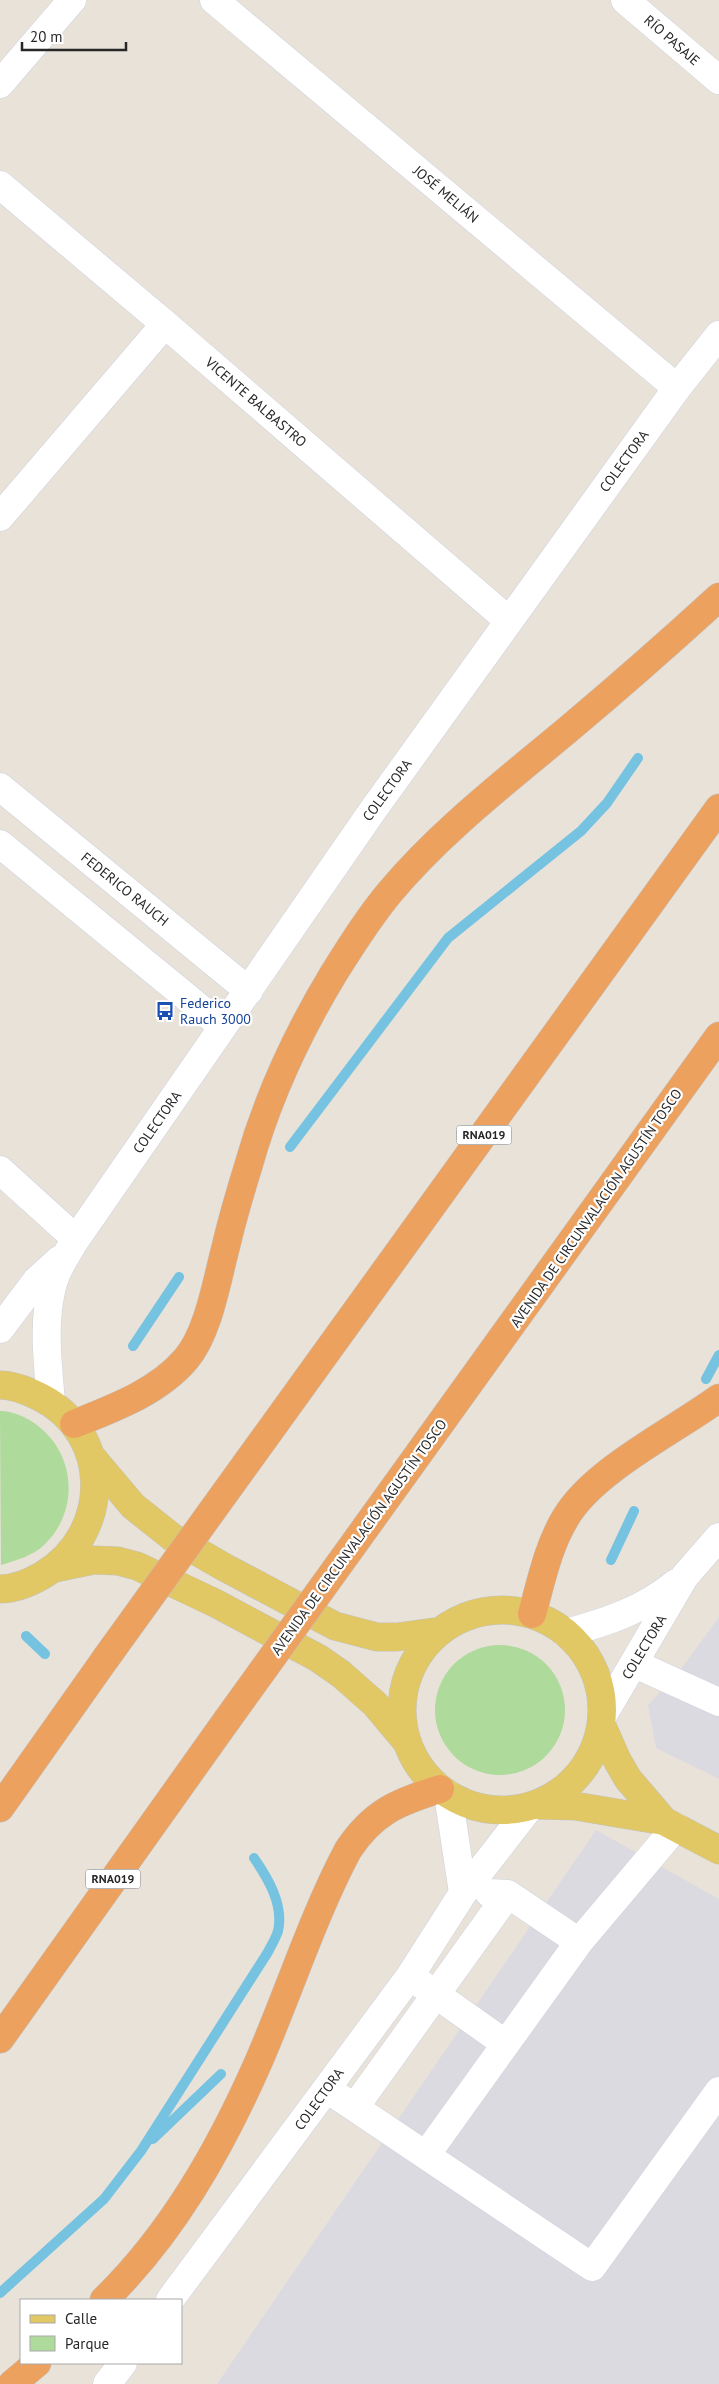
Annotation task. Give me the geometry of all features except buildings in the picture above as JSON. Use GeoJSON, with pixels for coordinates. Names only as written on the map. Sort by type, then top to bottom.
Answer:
{"type":"FeatureCollection","features":[{"type":"Feature","properties":{"kind":"highway"},"geometry":{"type":"LineString","coordinates":[[74,1424],[124,1403],[148,1390],[165,1379],[189,1356],[210,1307],[248,1164],[262,1120],[282,1073],[307,1020],[334,973],[390,892],[473,811],[658,653],[719,597]]}},
{"type":"Feature","properties":{"kind":"highway","name":"RNA019"},"geometry":{"type":"LineString","coordinates":[[0,1808],[106,1658],[719,808]]}},
{"type":"Feature","properties":{"kind":"highway","name":"AVENIDA DE CIRCUNVALACIÓN AGUSTÍN TOSCO"},"geometry":{"type":"LineString","coordinates":[[0,2039],[719,1036]]}},
{"type":"Feature","properties":{"kind":"highway"},"geometry":{"type":"LineString","coordinates":[[532,1614],[554,1543],[566,1517],[578,1499],[616,1467],[719,1398]]}},
{"type":"Feature","properties":{"kind":"highway"},"geometry":{"type":"LineString","coordinates":[[105,2299],[166,2228],[210,2159],[258,2062],[292,1974],[335,1874],[360,1831],[377,1815],[394,1805],[444,1791]]}},
{"type":"Feature","properties":{"kind":"highway"},"geometry":{"type":"LineString","coordinates":[[12,2384],[36,2364]]}},
{"type":"Feature","properties":{"kind":"main road"},"geometry":{"type":"LineString","coordinates":[[0,1385],[29,1392],[51,1403],[74,1424],[94,1467],[95,1494],[90,1522],[76,1547],[55,1568],[32,1582],[0,1588]]}},
{"type":"Feature","properties":{"kind":"main road"},"geometry":{"type":"LineString","coordinates":[[90,1455],[133,1506],[172,1537],[335,1626],[377,1637],[397,1637],[441,1631]]}},
{"type":"Feature","properties":{"kind":"main road"},"geometry":{"type":"LineString","coordinates":[[55,1568],[94,1560],[118,1560],[138,1566],[215,1603],[318,1658],[341,1674],[375,1704],[406,1741],[421,1769],[444,1791],[468,1805],[488,1810],[515,1810],[533,1806],[575,1806],[670,1824],[719,1850]]}},
{"type":"Feature","properties":{"kind":"main road"},"geometry":{"type":"LineString","coordinates":[[406,1741],[401,1710],[407,1676],[416,1658],[428,1642],[441,1631],[461,1618],[476,1613],[515,1610],[532,1614],[548,1621],[566,1633],[584,1652],[598,1678],[602,1695],[602,1722],[594,1753],[573,1782],[560,1793],[533,1806]]}},
{"type":"Feature","properties":{"kind":"main road"},"geometry":{"type":"LineString","coordinates":[[602,1722],[617,1760],[628,1780],[670,1824]]}},
{"type":"Feature","properties":{"kind":"street"},"geometry":{"type":"LineString","coordinates":[[0,84],[72,0]]}},
{"type":"Feature","properties":{"kind":"street","name":"JOSÉ MELIÁN"},"geometry":{"type":"LineString","coordinates":[[214,0],[677,388]]}},
{"type":"Feature","properties":{"kind":"street","name":"RÍO PASAJE"},"geometry":{"type":"LineString","coordinates":[[625,0],[719,80]]}},
{"type":"Feature","properties":{"kind":"street","name":"VICENTE BALBASTRO"},"geometry":{"type":"LineString","coordinates":[[0,185],[165,324],[509,621]]}},
{"type":"Feature","properties":{"kind":"street"},"geometry":{"type":"LineString","coordinates":[[0,516],[165,324]]}},
{"type":"Feature","properties":{"kind":"street","name":"COLECTORA"},"geometry":{"type":"LineString","coordinates":[[51,1403],[46,1326],[47,1308],[53,1281],[72,1246],[373,810],[677,388],[719,335]]}},
{"type":"Feature","properties":{"kind":"street","name":"FEDERICO RAUCH"},"geometry":{"type":"LineString","coordinates":[[0,787],[249,991]]}},
{"type":"Feature","properties":{"kind":"street"},"geometry":{"type":"LineString","coordinates":[[0,844],[222,1027]]}},
{"type":"Feature","properties":{"kind":"street"},"geometry":{"type":"LineString","coordinates":[[0,1170],[72,1246]]}},
{"type":"Feature","properties":{"kind":"street","name":"COLECTORA"},"geometry":{"type":"LineString","coordinates":[[0,1329],[37,1280],[72,1246]]}},
{"type":"Feature","properties":{"kind":"street","name":"COLECTORA"},"geometry":{"type":"LineString","coordinates":[[602,1722],[686,1576],[719,1537]]}},
{"type":"Feature","properties":{"kind":"street","name":"COLECTORA"},"geometry":{"type":"LineString","coordinates":[[566,1633],[620,1617],[646,1605],[686,1576]]}},
{"type":"Feature","properties":{"kind":"street"},"geometry":{"type":"LineString","coordinates":[[635,1664],[719,1702]]}},
{"type":"Feature","properties":{"kind":"street"},"geometry":{"type":"LineString","coordinates":[[444,1791],[462,1893],[508,1894],[579,1942]]}},
{"type":"Feature","properties":{"kind":"street","name":"COLECTORA"},"geometry":{"type":"LineString","coordinates":[[171,2299],[410,1976],[462,1893],[533,1806]]}},
{"type":"Feature","properties":{"kind":"street"},"geometry":{"type":"LineString","coordinates":[[426,2155],[579,1942],[670,1824]]}},
{"type":"Feature","properties":{"kind":"street"},"geometry":{"type":"LineString","coordinates":[[355,2106],[508,1894]]}},
{"type":"Feature","properties":{"kind":"street"},"geometry":{"type":"LineString","coordinates":[[410,1976],[506,2044]]}},
{"type":"Feature","properties":{"kind":"street"},"geometry":{"type":"LineString","coordinates":[[327,2089],[355,2106],[592,2268],[719,2091]]}},
{"type":"Feature","properties":{"kind":"street"},"geometry":{"type":"LineString","coordinates":[[107,2384],[122,2364]]}},
{"type":"Feature","properties":{"kind":"shaded area"},"geometry":{"type":"Polygon","coordinates":[[[719,1617],[719,1779],[656,1748],[648,1705],[679,1672],[719,1617]]]}},
{"type":"Feature","properties":{"kind":"shaded area"},"geometry":{"type":"Polygon","coordinates":[[[596,1830],[719,1899],[719,2384],[217,2384],[596,1830]]]}},
{"type":"Feature","properties":{"kind":"green space"},"geometry":{"type":"Polygon","coordinates":[[[0,1411],[10,1412],[25,1418],[38,1426],[51,1438],[60,1452],[66,1467],[68,1484],[68,1500],[64,1516],[56,1531],[45,1544],[30,1555],[1,1565],[0,1411]]]}},
{"type":"Feature","properties":{"kind":"green space"},"geometry":{"type":"Polygon","coordinates":[[[500,1645],[525,1650],[546,1664],[560,1685],[565,1710],[560,1735],[546,1756],[525,1770],[500,1775],[475,1770],[454,1756],[440,1735],[435,1710],[440,1685],[454,1664],[475,1650],[500,1645]]]}},
{"type":"Feature","properties":{"kind":"waterway"},"geometry":{"type":"LineString","coordinates":[[290,1147],[448,938],[581,831],[607,803],[638,758]]}},
{"type":"Feature","properties":{"kind":"waterway"},"geometry":{"type":"LineString","coordinates":[[133,1346],[179,1277]]}},
{"type":"Feature","properties":{"kind":"waterway"},"geometry":{"type":"LineString","coordinates":[[706,1379],[719,1355]]}},
{"type":"Feature","properties":{"kind":"waterway"},"geometry":{"type":"LineString","coordinates":[[611,1560],[634,1511]]}},
{"type":"Feature","properties":{"kind":"waterway"},"geometry":{"type":"LineString","coordinates":[[26,1636],[45,1654]]}},
{"type":"Feature","properties":{"kind":"waterway"},"geometry":{"type":"LineString","coordinates":[[0,2293],[104,2199],[141,2151],[268,1952],[278,1931],[279,1911],[274,1892],[254,1858]]}},
{"type":"Feature","properties":{"kind":"waterway"},"geometry":{"type":"LineString","coordinates":[[153,2139],[221,2074]]}},
{"type":"Feature","properties":{"kind":"place","name":"Federico Rauch 3000"},"geometry":{"type":"Point","coordinates":[165,1011]}}]}
